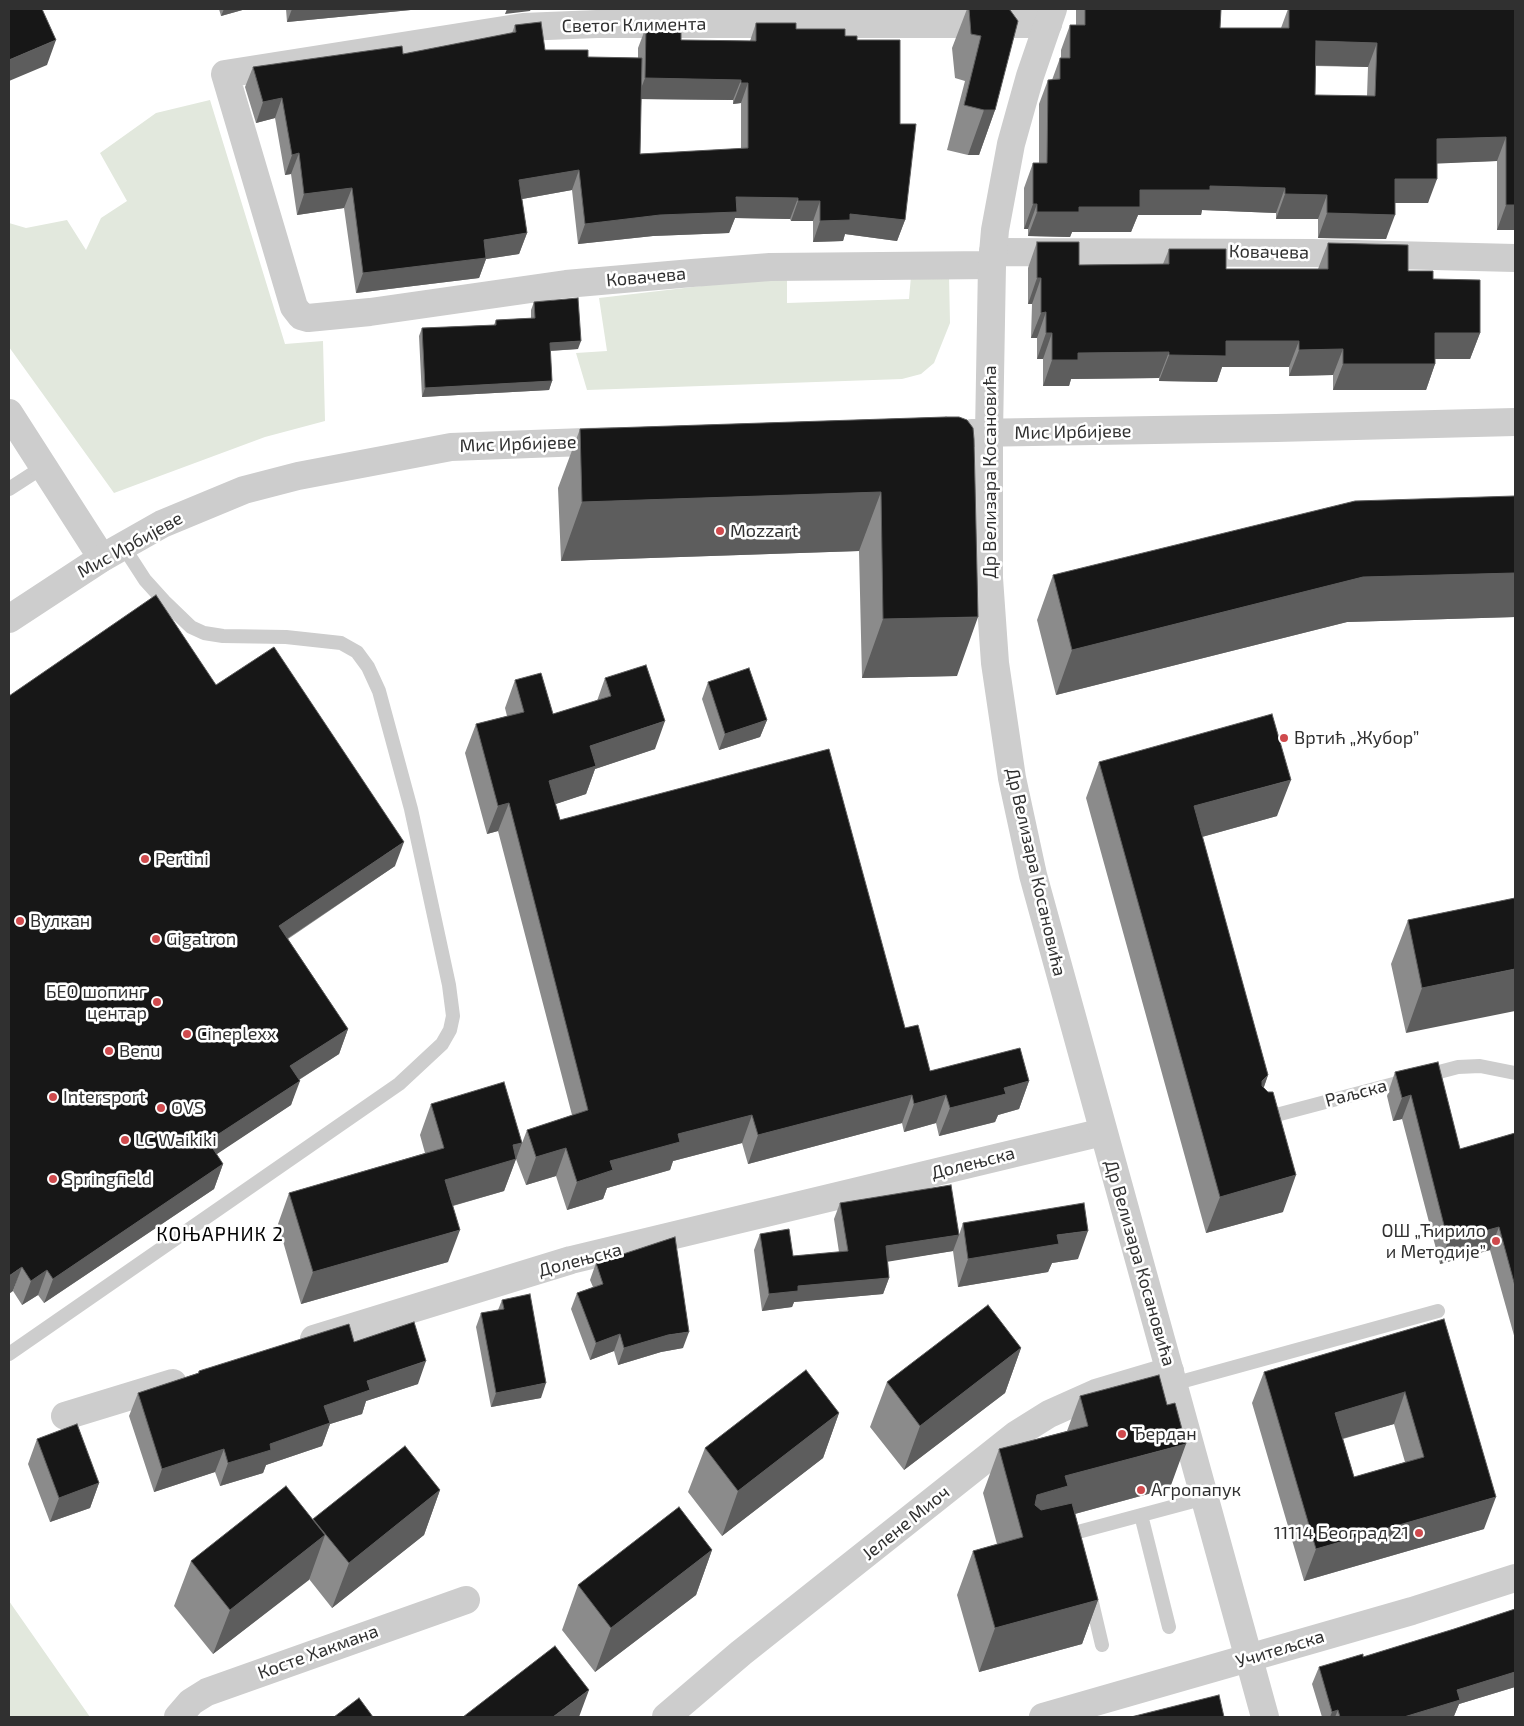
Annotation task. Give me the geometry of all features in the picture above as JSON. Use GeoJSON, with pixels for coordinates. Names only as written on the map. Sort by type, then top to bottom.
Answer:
{"type":"FeatureCollection","features":[{"type":"Feature","properties":{"kind":"street","name":"Светог Климента"},"geometry":{"type":"LineString","coordinates":[[302,316],[294,307],[290,295],[224,74],[523,27],[1050,16]]}},
{"type":"Feature","properties":{"kind":"street","name":"Др Велизара Косановића"},"geometry":{"type":"LineString","coordinates":[[1050,16],[1011,144],[998,213],[993,258],[989,433],[990,596],[995,663],[1003,725],[1024,834],[1103,1132],[1266,1717]]}},
{"type":"Feature","properties":{"kind":"street","name":"Ковачева"},"geometry":{"type":"LineString","coordinates":[[302,316],[316,318],[370,312],[566,284],[770,268],[993,258],[1312,253],[1515,258]]}},
{"type":"Feature","properties":{"kind":"street"},"geometry":{"type":"LineString","coordinates":[[9,413],[43,467],[112,552]]}},
{"type":"Feature","properties":{"kind":"street","name":"Мис Ирбијеве"},"geometry":{"type":"LineString","coordinates":[[950,434],[1515,422]]}},
{"type":"Feature","properties":{"kind":"street","name":"Мис Ирбијеве"},"geometry":{"type":"LineString","coordinates":[[9,619],[112,552],[162,524],[244,490],[298,476],[451,447],[640,440]]}},
{"type":"Feature","properties":{"kind":"street","name":"Долењска"},"geometry":{"type":"LineString","coordinates":[[289,1347],[571,1260],[1103,1132]]}},
{"type":"Feature","properties":{"kind":"street"},"geometry":{"type":"LineString","coordinates":[[65,1416],[195,1376]]}},
{"type":"Feature","properties":{"kind":"street","name":"Јелене Миоч"},"geometry":{"type":"LineString","coordinates":[[666,1717],[741,1653],[1017,1434],[1049,1414],[1096,1393],[1172,1378]]}},
{"type":"Feature","properties":{"kind":"street","name":"Учитељска"},"geometry":{"type":"LineString","coordinates":[[1043,1717],[1250,1658],[1515,1578]]}},
{"type":"Feature","properties":{"kind":"street","name":"Косте Хакмана"},"geometry":{"type":"LineString","coordinates":[[178,1717],[191,1702],[207,1692],[466,1600]]}},
{"type":"Feature","properties":{"kind":"lane"},"geometry":{"type":"LineString","coordinates":[[9,489],[43,467]]}},
{"type":"Feature","properties":{"kind":"lane"},"geometry":{"type":"LineString","coordinates":[[9,1354],[399,1084],[442,1044],[450,1030],[453,1016],[449,985],[410,809],[379,691],[368,667],[357,652],[341,643],[286,637],[222,636],[204,633],[191,627],[145,580],[112,552]]}},
{"type":"Feature","properties":{"kind":"lane","name":"Раљска"},"geometry":{"type":"LineString","coordinates":[[1257,1120],[1458,1067],[1480,1066],[1515,1074]]}},
{"type":"Feature","properties":{"kind":"lane"},"geometry":{"type":"LineString","coordinates":[[1172,1378],[1438,1311]]}},
{"type":"Feature","properties":{"kind":"lane"},"geometry":{"type":"LineString","coordinates":[[1046,1541],[1076,1538],[1141,1515],[1205,1498]]}},
{"type":"Feature","properties":{"kind":"lane"},"geometry":{"type":"LineString","coordinates":[[1141,1515],[1169,1627]]}},
{"type":"Feature","properties":{"kind":"lane"},"geometry":{"type":"LineString","coordinates":[[1086,1580],[1102,1645]]}},
{"type":"Feature","properties":{"kind":"shaded area"},"geometry":{"type":"Polygon","coordinates":[[[210,100],[285,344],[323,341],[325,421],[265,437],[114,493],[9,347],[9,223],[26,228],[67,220],[86,250],[101,218],[127,201],[100,153],[156,113],[210,100]]]}},
{"type":"Feature","properties":{"kind":"shaded area"},"geometry":{"type":"Polygon","coordinates":[[[949,275],[950,323],[934,363],[921,374],[902,379],[587,390],[576,353],[607,351],[599,298],[787,276],[787,303],[909,299],[911,276],[949,275]]]}},
{"type":"Feature","properties":{"kind":"shaded area"},"geometry":{"type":"Polygon","coordinates":[[[9,1601],[90,1717],[9,1717],[9,1601]]]}},
{"type":"Feature","properties":{"kind":"building"},"geometry":{"type":"Polygon","coordinates":[[[9,9],[42,9],[56,40],[9,60],[9,9]]]}},
{"type":"Feature","properties":{"kind":"building"},"geometry":{"type":"Polygon","coordinates":[[[969,9],[1008,9],[1018,21],[995,110],[984,110],[964,105],[981,36],[971,34],[969,9]]]}},
{"type":"Feature","properties":{"kind":"building"},"geometry":{"type":"Polygon","coordinates":[[[1085,9],[1221,9],[1220,28],[1289,28],[1289,9],[1515,9],[1515,205],[1506,205],[1506,137],[1437,139],[1437,179],[1395,179],[1395,215],[1327,213],[1327,195],[1285,194],[1285,188],[1210,186],[1210,190],[1140,190],[1140,207],[1079,207],[1079,212],[1037,212],[1037,204],[1033,204],[1033,163],[1047,163],[1048,80],[1060,79],[1060,58],[1070,58],[1070,25],[1085,25],[1085,9]],[[1316,41],[1315,95],[1375,96],[1377,43],[1316,41]]]}},
{"type":"Feature","properties":{"kind":"building"},"geometry":{"type":"Polygon","coordinates":[[[541,22],[545,50],[588,50],[588,57],[642,58],[640,154],[748,148],[748,83],[741,83],[741,80],[645,78],[646,27],[681,28],[681,40],[756,41],[756,23],[796,23],[796,29],[845,29],[845,36],[857,36],[857,40],[900,40],[900,124],[916,124],[905,220],[850,214],[850,220],[820,221],[820,201],[798,201],[798,198],[736,197],[737,212],[660,215],[585,224],[579,170],[519,180],[527,233],[484,240],[486,258],[363,273],[352,188],[304,194],[299,153],[292,155],[282,98],[263,102],[253,67],[402,46],[403,54],[516,32],[515,25],[541,22]]]}},
{"type":"Feature","properties":{"kind":"building"},"geometry":{"type":"Polygon","coordinates":[[[1037,242],[1079,242],[1079,265],[1169,264],[1169,249],[1226,249],[1226,269],[1328,269],[1328,243],[1408,245],[1408,271],[1433,271],[1433,279],[1480,280],[1480,333],[1435,333],[1435,364],[1343,364],[1343,349],[1299,350],[1299,341],[1226,341],[1226,356],[1169,355],[1169,352],[1078,353],[1078,360],[1052,360],[1052,333],[1046,333],[1046,312],[1041,313],[1041,278],[1037,278],[1037,242]]]}},
{"type":"Feature","properties":{"kind":"building"},"geometry":{"type":"Polygon","coordinates":[[[578,298],[581,341],[550,343],[552,381],[425,388],[422,328],[496,325],[496,320],[535,318],[534,302],[578,298]]]}},
{"type":"Feature","properties":{"kind":"building"},"geometry":{"type":"Polygon","coordinates":[[[959,417],[967,420],[973,428],[978,617],[883,619],[881,492],[582,502],[580,429],[959,417]]]}},
{"type":"Feature","properties":{"kind":"building"},"geometry":{"type":"Polygon","coordinates":[[[1515,496],[1515,573],[1363,577],[1072,650],[1053,575],[1355,501],[1515,496]]]}},
{"type":"Feature","properties":{"kind":"building","name":"БЕО шопинг центар"},"geometry":{"type":"Polygon","coordinates":[[[156,595],[216,685],[274,647],[404,842],[279,926],[348,1029],[290,1066],[300,1081],[208,1141],[223,1164],[53,1279],[47,1270],[31,1281],[22,1267],[9,1276],[9,696],[156,595]]]}},
{"type":"Feature","properties":{"kind":"building"},"geometry":{"type":"Polygon","coordinates":[[[646,665],[665,721],[590,746],[596,766],[549,781],[560,820],[829,749],[905,1028],[918,1025],[930,1071],[1020,1048],[1029,1081],[1004,1088],[1006,1094],[950,1108],[946,1095],[914,1104],[912,1095],[758,1135],[752,1115],[678,1134],[680,1142],[610,1161],[613,1170],[577,1182],[566,1148],[536,1157],[527,1130],[588,1110],[509,803],[498,806],[476,724],[524,712],[515,680],[541,673],[553,714],[611,696],[605,678],[646,665]]]}},
{"type":"Feature","properties":{"kind":"building"},"geometry":{"type":"Polygon","coordinates":[[[749,668],[767,720],[725,734],[708,682],[749,668]]]}},
{"type":"Feature","properties":{"kind":"building"},"geometry":{"type":"Polygon","coordinates":[[[1272,714],[1291,780],[1194,806],[1268,1075],[1262,1081],[1262,1086],[1268,1092],[1273,1092],[1296,1175],[1220,1197],[1099,762],[1272,714]]]}},
{"type":"Feature","properties":{"kind":"building"},"geometry":{"type":"Polygon","coordinates":[[[1515,898],[1515,969],[1422,988],[1408,920],[1515,898]]]}},
{"type":"Feature","properties":{"kind":"building"},"geometry":{"type":"Polygon","coordinates":[[[1438,1062],[1460,1149],[1515,1133],[1515,1286],[1499,1227],[1448,1241],[1411,1095],[1402,1098],[1395,1072],[1438,1062]]]}},
{"type":"Feature","properties":{"kind":"building"},"geometry":{"type":"Polygon","coordinates":[[[504,1082],[522,1143],[513,1145],[516,1159],[445,1180],[460,1230],[313,1272],[289,1193],[444,1148],[431,1104],[504,1082]]]}},
{"type":"Feature","properties":{"kind":"building"},"geometry":{"type":"Polygon","coordinates":[[[951,1185],[959,1235],[886,1246],[889,1278],[798,1286],[798,1291],[769,1294],[760,1234],[789,1229],[793,1256],[848,1251],[840,1203],[951,1185]]]}},
{"type":"Feature","properties":{"kind":"building"},"geometry":{"type":"Polygon","coordinates":[[[1084,1203],[1088,1231],[1057,1235],[1059,1244],[968,1259],[963,1223],[1084,1203]]]}},
{"type":"Feature","properties":{"kind":"building"},"geometry":{"type":"Polygon","coordinates":[[[675,1237],[689,1332],[668,1335],[624,1348],[620,1334],[596,1343],[577,1293],[603,1284],[596,1263],[675,1237]]]}},
{"type":"Feature","properties":{"kind":"building"},"geometry":{"type":"Polygon","coordinates":[[[530,1294],[546,1383],[496,1393],[481,1313],[504,1309],[502,1300],[530,1294]]]}},
{"type":"Feature","properties":{"kind":"building"},"geometry":{"type":"Polygon","coordinates":[[[988,1305],[1021,1348],[920,1426],[887,1382],[988,1305]]]}},
{"type":"Feature","properties":{"kind":"building"},"geometry":{"type":"Polygon","coordinates":[[[1444,1319],[1496,1497],[1316,1549],[1264,1372],[1444,1319]],[[1405,1392],[1335,1413],[1354,1477],[1424,1457],[1405,1392]]]}},
{"type":"Feature","properties":{"kind":"building"},"geometry":{"type":"Polygon","coordinates":[[[414,1322],[426,1361],[367,1381],[370,1390],[324,1406],[330,1423],[270,1444],[271,1450],[228,1463],[224,1449],[162,1469],[138,1393],[199,1373],[199,1371],[349,1324],[354,1342],[414,1322]]]}},
{"type":"Feature","properties":{"kind":"building"},"geometry":{"type":"Polygon","coordinates":[[[806,1370],[839,1413],[738,1491],[705,1448],[806,1370]]]}},
{"type":"Feature","properties":{"kind":"building"},"geometry":{"type":"Polygon","coordinates":[[[1159,1375],[1167,1405],[1175,1403],[1186,1444],[1065,1476],[1068,1486],[1037,1495],[1035,1505],[1041,1510],[1072,1503],[1098,1600],[995,1628],[973,1551],[1023,1537],[999,1449],[1088,1426],[1080,1396],[1159,1375]]]}},
{"type":"Feature","properties":{"kind":"building"},"geometry":{"type":"Polygon","coordinates":[[[77,1424],[99,1483],[59,1498],[37,1439],[77,1424]]]}},
{"type":"Feature","properties":{"kind":"building"},"geometry":{"type":"Polygon","coordinates":[[[405,1446],[440,1490],[349,1563],[313,1519],[405,1446]]]}},
{"type":"Feature","properties":{"kind":"building"},"geometry":{"type":"Polygon","coordinates":[[[286,1486],[325,1535],[230,1610],[191,1561],[286,1486]]]}},
{"type":"Feature","properties":{"kind":"building"},"geometry":{"type":"Polygon","coordinates":[[[679,1507],[712,1550],[611,1628],[578,1585],[679,1507]]]}},
{"type":"Feature","properties":{"kind":"building"},"geometry":{"type":"Polygon","coordinates":[[[1515,1609],[1515,1672],[1457,1690],[1460,1700],[1404,1717],[1340,1717],[1338,1710],[1332,1712],[1319,1667],[1363,1654],[1363,1657],[1515,1609]]]}},
{"type":"Feature","properties":{"kind":"building"},"geometry":{"type":"Polygon","coordinates":[[[555,1646],[589,1690],[553,1717],[463,1717],[555,1646]]]}},
{"type":"Feature","properties":{"kind":"building"},"geometry":{"type":"Polygon","coordinates":[[[1219,1695],[1224,1717],[1131,1717],[1219,1695]]]}},
{"type":"Feature","properties":{"kind":"building"},"geometry":{"type":"Polygon","coordinates":[[[359,1698],[373,1717],[334,1717],[359,1698]]]}},
{"type":"Feature","properties":{"kind":"place","name":"Mozzart"},"geometry":{"type":"Point","coordinates":[720,531]}},
{"type":"Feature","properties":{"kind":"place","name":"Вртић „Жубор”"},"geometry":{"type":"Point","coordinates":[1284,738]}},
{"type":"Feature","properties":{"kind":"place","name":"Pertini"},"geometry":{"type":"Point","coordinates":[145,859]}},
{"type":"Feature","properties":{"kind":"place","name":"Вулкан"},"geometry":{"type":"Point","coordinates":[20,921]}},
{"type":"Feature","properties":{"kind":"place","name":"Gigatron"},"geometry":{"type":"Point","coordinates":[156,939]}},
{"type":"Feature","properties":{"kind":"place","name":"БЕО шопинг центар"},"geometry":{"type":"Point","coordinates":[157,1002]}},
{"type":"Feature","properties":{"kind":"place","name":"Cineplexx"},"geometry":{"type":"Point","coordinates":[187,1034]}},
{"type":"Feature","properties":{"kind":"place","name":"Benu"},"geometry":{"type":"Point","coordinates":[109,1051]}},
{"type":"Feature","properties":{"kind":"place","name":"Intersport"},"geometry":{"type":"Point","coordinates":[53,1097]}},
{"type":"Feature","properties":{"kind":"place","name":"OVS"},"geometry":{"type":"Point","coordinates":[161,1108]}},
{"type":"Feature","properties":{"kind":"place","name":"LC Waikiki"},"geometry":{"type":"Point","coordinates":[125,1140]}},
{"type":"Feature","properties":{"kind":"place","name":"Springfield"},"geometry":{"type":"Point","coordinates":[53,1179]}},
{"type":"Feature","properties":{"kind":"place","name":"ОШ „Ћирило и Методије”"},"geometry":{"type":"Point","coordinates":[1496,1241]}},
{"type":"Feature","properties":{"kind":"place","name":"Ђердан"},"geometry":{"type":"Point","coordinates":[1122,1434]}},
{"type":"Feature","properties":{"kind":"place","name":"Агропапук"},"geometry":{"type":"Point","coordinates":[1141,1490]}},
{"type":"Feature","properties":{"kind":"place","name":"11114 Београд 21"},"geometry":{"type":"Point","coordinates":[1419,1533]}},
{"type":"Feature","properties":{"kind":"district","name":"КОЊАРНИК 2"},"geometry":{"type":"Point","coordinates":[220,1235]}}]}
